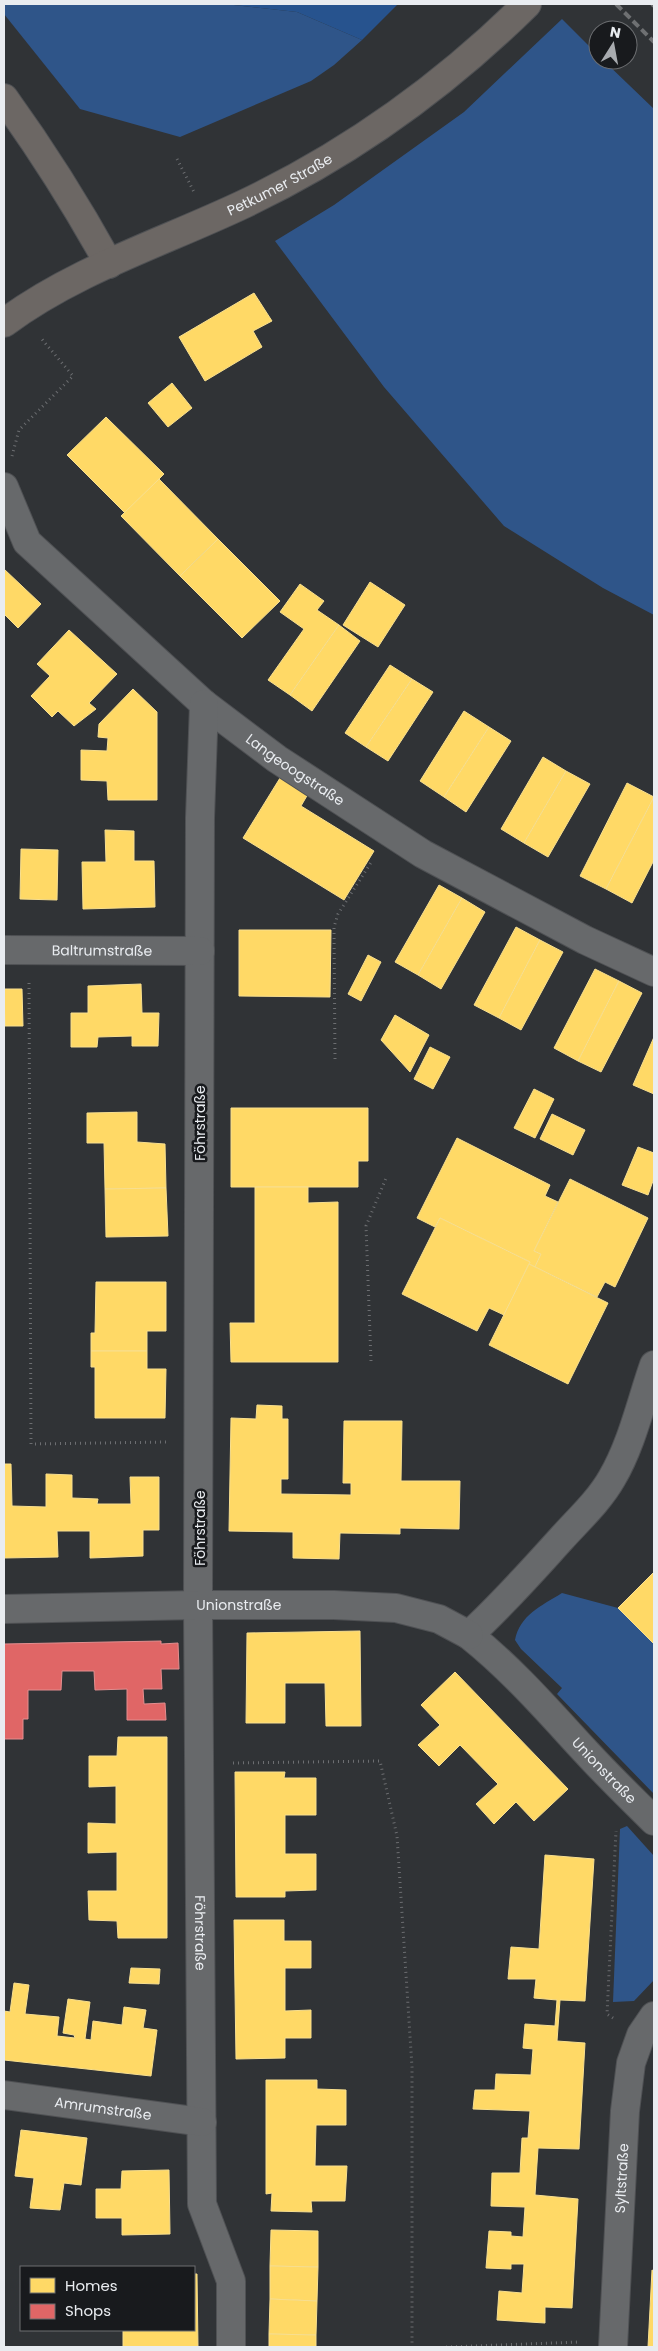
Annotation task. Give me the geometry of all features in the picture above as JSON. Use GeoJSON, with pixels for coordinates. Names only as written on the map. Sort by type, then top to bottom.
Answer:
{"type":"FeatureCollection","features":[{"type":"Feature","properties":{"kind":"main road","name":"Petkumer Straße"},"geometry":{"type":"LineString","coordinates":[[11,318],[58,289],[109,264],[247,203],[305,172],[409,106],[460,65],[528,4]]}},
{"type":"Feature","properties":{"kind":"main road"},"geometry":{"type":"LineString","coordinates":[[4,98],[52,164],[109,264]]}},
{"type":"Feature","properties":{"kind":"street","name":"Langeoogstraße"},"geometry":{"type":"LineString","coordinates":[[4,487],[27,542],[204,704],[277,759],[423,854],[577,935],[654,972]]}},
{"type":"Feature","properties":{"kind":"street","name":"Föhrstraße"},"geometry":{"type":"LineString","coordinates":[[204,704],[200,818],[200,1441],[198,1605],[202,2204],[231,2281],[231,2347]]}},
{"type":"Feature","properties":{"kind":"street","name":"Baltrumstraße"},"geometry":{"type":"LineString","coordinates":[[16,950],[200,951]]}},
{"type":"Feature","properties":{"kind":"street"},"geometry":{"type":"LineString","coordinates":[[469,1634],[495,1611],[526,1578],[593,1504],[612,1478],[626,1446],[654,1365]]}},
{"type":"Feature","properties":{"kind":"street","name":"Unionstraße"},"geometry":{"type":"LineString","coordinates":[[4,1610],[198,1605],[334,1605],[396,1608],[439,1619],[469,1634],[496,1656],[654,1821]]}},
{"type":"Feature","properties":{"kind":"street","name":"Syltstraße"},"geometry":{"type":"LineString","coordinates":[[614,2345],[625,2111],[631,2063],[648,2025]]}},
{"type":"Feature","properties":{"kind":"street","name":"Amrumstraße"},"geometry":{"type":"LineString","coordinates":[[4,2095],[202,2122]]}},
{"type":"Feature","properties":{"kind":"path"},"geometry":{"type":"LineString","coordinates":[[4,487],[19,430],[73,376],[11,318]]}},
{"type":"Feature","properties":{"kind":"path"},"geometry":{"type":"LineString","coordinates":[[335,1060],[334,927],[338,914],[390,833]]}},
{"type":"Feature","properties":{"kind":"path"},"geometry":{"type":"LineString","coordinates":[[16,950],[31,1444],[200,1441]]}},
{"type":"Feature","properties":{"kind":"path"},"geometry":{"type":"LineString","coordinates":[[371,1361],[366,1226],[388,1176]]}},
{"type":"Feature","properties":{"kind":"path"},"geometry":{"type":"LineString","coordinates":[[200,1763],[380,1761],[397,1836],[412,2067],[412,2347]]}},
{"type":"Feature","properties":{"kind":"path"},"geometry":{"type":"LineString","coordinates":[[619,1785],[606,2014],[648,2025]]}},
{"type":"Feature","properties":{"kind":"path"},"geometry":{"type":"LineString","coordinates":[[446,2347],[538,2342],[614,2345]]}},
{"type":"Feature","properties":{"kind":"shaded area"},"geometry":{"type":"Polygon","coordinates":[[[4,4],[225,4],[297,12],[362,40],[334,65],[311,81],[180,137],[80,109],[4,14],[4,4]]]}},
{"type":"Feature","properties":{"kind":"shaded area"},"geometry":{"type":"Polygon","coordinates":[[[225,4],[398,4],[362,40],[297,12],[225,4]]]}},
{"type":"Feature","properties":{"kind":"shaded area"},"geometry":{"type":"Polygon","coordinates":[[[562,19],[588,45],[588,70],[613,70],[654,109],[654,615],[603,588],[504,526],[384,387],[275,241],[334,205],[464,112],[562,19]]]}},
{"type":"Feature","properties":{"kind":"shaded area"},"geometry":{"type":"Polygon","coordinates":[[[562,1593],[618,1608],[654,1644],[654,1794],[557,1694],[562,1688],[521,1649],[515,1640],[522,1624],[532,1612],[562,1593]]]}},
{"type":"Feature","properties":{"kind":"shaded area"},"geometry":{"type":"Polygon","coordinates":[[[627,1826],[654,1856],[654,1980],[634,2001],[613,2002],[620,1829],[627,1826]]]}},
{"type":"Feature","properties":{"kind":"building: Homes"},"geometry":{"type":"Polygon","coordinates":[[[254,293],[272,321],[253,331],[262,347],[205,381],[179,337],[254,293]]]}},
{"type":"Feature","properties":{"kind":"building: Homes"},"geometry":{"type":"Polygon","coordinates":[[[172,383],[192,408],[168,427],[148,403],[172,383]]]}},
{"type":"Feature","properties":{"kind":"building: Homes"},"geometry":{"type":"Polygon","coordinates":[[[106,417],[164,474],[125,513],[67,455],[106,417]]]}},
{"type":"Feature","properties":{"kind":"building: Homes"},"geometry":{"type":"Polygon","coordinates":[[[159,479],[218,539],[180,576],[121,516],[159,479]]]}},
{"type":"Feature","properties":{"kind":"building: Homes"},"geometry":{"type":"Polygon","coordinates":[[[218,539],[280,601],[242,638],[180,576],[218,539]]]}},
{"type":"Feature","properties":{"kind":"building: Homes"},"geometry":{"type":"Polygon","coordinates":[[[4,569],[41,604],[18,628],[4,614],[4,569]]]}},
{"type":"Feature","properties":{"kind":"building: Homes"},"geometry":{"type":"Polygon","coordinates":[[[370,582],[405,605],[378,647],[343,625],[370,582]]]}},
{"type":"Feature","properties":{"kind":"building: Homes"},"geometry":{"type":"Polygon","coordinates":[[[300,584],[324,601],[317,610],[339,625],[290,695],[268,680],[304,629],[280,612],[300,584]]]}},
{"type":"Feature","properties":{"kind":"building: Homes"},"geometry":{"type":"Polygon","coordinates":[[[339,625],[360,641],[312,711],[290,695],[339,625]]]}},
{"type":"Feature","properties":{"kind":"building: Homes"},"geometry":{"type":"Polygon","coordinates":[[[69,630],[117,674],[89,703],[96,709],[74,726],[58,711],[52,717],[31,696],[50,676],[37,664],[69,630]]]}},
{"type":"Feature","properties":{"kind":"building: Homes"},"geometry":{"type":"Polygon","coordinates":[[[390,665],[412,679],[366,747],[345,733],[390,665]]]}},
{"type":"Feature","properties":{"kind":"building: Homes"},"geometry":{"type":"Polygon","coordinates":[[[412,679],[433,692],[388,761],[366,747],[412,679]]]}},
{"type":"Feature","properties":{"kind":"building: Homes"},"geometry":{"type":"Polygon","coordinates":[[[133,689],[157,712],[157,800],[108,800],[107,781],[81,780],[81,750],[107,751],[108,738],[98,737],[99,724],[133,689]]]}},
{"type":"Feature","properties":{"kind":"building: Homes"},"geometry":{"type":"Polygon","coordinates":[[[464,711],[489,727],[444,797],[420,781],[464,711]]]}},
{"type":"Feature","properties":{"kind":"building: Homes"},"geometry":{"type":"Polygon","coordinates":[[[489,727],[511,741],[466,812],[444,797],[489,727]]]}},
{"type":"Feature","properties":{"kind":"building: Homes"},"geometry":{"type":"Polygon","coordinates":[[[543,757],[566,771],[524,843],[501,829],[543,757]]]}},
{"type":"Feature","properties":{"kind":"building: Homes"},"geometry":{"type":"Polygon","coordinates":[[[566,771],[590,784],[548,857],[524,843],[566,771]]]}},
{"type":"Feature","properties":{"kind":"building: Homes"},"geometry":{"type":"Polygon","coordinates":[[[280,778],[308,794],[301,806],[374,851],[344,900],[243,838],[280,778]]]}},
{"type":"Feature","properties":{"kind":"building: Homes"},"geometry":{"type":"Polygon","coordinates":[[[627,783],[654,797],[606,889],[580,876],[627,783]]]}},
{"type":"Feature","properties":{"kind":"building: Homes"},"geometry":{"type":"Polygon","coordinates":[[[654,797],[654,860],[632,903],[606,889],[654,797]]]}},
{"type":"Feature","properties":{"kind":"building: Homes"},"geometry":{"type":"Polygon","coordinates":[[[105,830],[134,831],[134,861],[154,861],[155,907],[83,909],[82,862],[106,862],[105,830]]]}},
{"type":"Feature","properties":{"kind":"building: Homes"},"geometry":{"type":"Polygon","coordinates":[[[21,849],[58,850],[57,900],[20,899],[21,849]]]}},
{"type":"Feature","properties":{"kind":"building: Homes"},"geometry":{"type":"Polygon","coordinates":[[[439,885],[462,898],[418,975],[395,962],[439,885]]]}},
{"type":"Feature","properties":{"kind":"building: Homes"},"geometry":{"type":"Polygon","coordinates":[[[462,898],[485,912],[441,989],[418,975],[462,898]]]}},
{"type":"Feature","properties":{"kind":"building: Homes"},"geometry":{"type":"Polygon","coordinates":[[[516,927],[540,940],[499,1018],[474,1005],[516,927]]]}},
{"type":"Feature","properties":{"kind":"building: Homes"},"geometry":{"type":"Polygon","coordinates":[[[239,930],[331,930],[330,997],[239,996],[239,930]]]}},
{"type":"Feature","properties":{"kind":"building: Homes"},"geometry":{"type":"Polygon","coordinates":[[[540,940],[563,952],[521,1030],[499,1018],[540,940]]]}},
{"type":"Feature","properties":{"kind":"building: Homes"},"geometry":{"type":"Polygon","coordinates":[[[368,955],[381,962],[361,1001],[348,994],[368,955]]]}},
{"type":"Feature","properties":{"kind":"building: Homes"},"geometry":{"type":"Polygon","coordinates":[[[595,969],[619,981],[578,1061],[554,1048],[595,969]]]}},
{"type":"Feature","properties":{"kind":"building: Homes"},"geometry":{"type":"Polygon","coordinates":[[[619,981],[642,993],[601,1072],[578,1061],[619,981]]]}},
{"type":"Feature","properties":{"kind":"building: Homes"},"geometry":{"type":"Polygon","coordinates":[[[141,984],[142,1013],[159,1013],[158,1046],[132,1046],[132,1036],[98,1037],[97,1047],[71,1047],[71,1013],[88,1013],[88,986],[141,984]]]}},
{"type":"Feature","properties":{"kind":"building: Homes"},"geometry":{"type":"Polygon","coordinates":[[[4,989],[22,989],[23,1026],[5,1026],[4,989]]]}},
{"type":"Feature","properties":{"kind":"building: Homes"},"geometry":{"type":"Polygon","coordinates":[[[395,1015],[429,1035],[410,1072],[381,1040],[395,1015]]]}},
{"type":"Feature","properties":{"kind":"building: Homes"},"geometry":{"type":"Polygon","coordinates":[[[654,1037],[654,1094],[633,1085],[654,1037]]]}},
{"type":"Feature","properties":{"kind":"building: Homes"},"geometry":{"type":"Polygon","coordinates":[[[430,1047],[450,1057],[433,1089],[414,1079],[430,1047]]]}},
{"type":"Feature","properties":{"kind":"building: Homes"},"geometry":{"type":"Polygon","coordinates":[[[534,1089],[554,1099],[535,1138],[514,1128],[534,1089]]]}},
{"type":"Feature","properties":{"kind":"building: Homes"},"geometry":{"type":"Polygon","coordinates":[[[231,1108],[368,1108],[368,1161],[358,1161],[358,1187],[231,1187],[231,1108]]]}},
{"type":"Feature","properties":{"kind":"building: Homes"},"geometry":{"type":"Polygon","coordinates":[[[137,1112],[137,1142],[165,1144],[166,1188],[105,1189],[104,1143],[87,1143],[87,1113],[137,1112]]]}},
{"type":"Feature","properties":{"kind":"building: Homes"},"geometry":{"type":"Polygon","coordinates":[[[552,1114],[585,1130],[573,1155],[540,1139],[552,1114]]]}},
{"type":"Feature","properties":{"kind":"building: Homes"},"geometry":{"type":"Polygon","coordinates":[[[457,1138],[550,1185],[545,1196],[558,1202],[534,1251],[541,1254],[535,1267],[529,1264],[530,1262],[440,1218],[435,1227],[417,1218],[457,1138]]]}},
{"type":"Feature","properties":{"kind":"building: Homes"},"geometry":{"type":"Polygon","coordinates":[[[638,1147],[654,1153],[654,1178],[648,1195],[622,1185],[638,1147]]]}},
{"type":"Feature","properties":{"kind":"building: Homes"},"geometry":{"type":"Polygon","coordinates":[[[570,1179],[648,1218],[615,1287],[605,1282],[597,1297],[535,1267],[541,1254],[534,1251],[570,1179]]]}},
{"type":"Feature","properties":{"kind":"building: Homes"},"geometry":{"type":"Polygon","coordinates":[[[255,1187],[308,1187],[308,1203],[338,1202],[338,1362],[231,1362],[230,1323],[255,1323],[255,1187]]]}},
{"type":"Feature","properties":{"kind":"building: Homes"},"geometry":{"type":"Polygon","coordinates":[[[166,1188],[168,1236],[106,1237],[105,1189],[166,1188]]]}},
{"type":"Feature","properties":{"kind":"building: Homes"},"geometry":{"type":"Polygon","coordinates":[[[440,1218],[530,1262],[504,1315],[489,1308],[477,1331],[402,1294],[440,1218]]]}},
{"type":"Feature","properties":{"kind":"building: Homes"},"geometry":{"type":"Polygon","coordinates":[[[529,1264],[608,1303],[568,1384],[489,1345],[529,1264]]]}},
{"type":"Feature","properties":{"kind":"building: Homes"},"geometry":{"type":"Polygon","coordinates":[[[96,1282],[166,1282],[166,1331],[147,1331],[147,1351],[91,1351],[91,1333],[95,1333],[96,1282]]]}},
{"type":"Feature","properties":{"kind":"building: Homes"},"geometry":{"type":"Polygon","coordinates":[[[91,1351],[147,1351],[147,1369],[166,1369],[165,1418],[95,1418],[95,1367],[91,1367],[91,1351]]]}},
{"type":"Feature","properties":{"kind":"building: Homes"},"geometry":{"type":"Polygon","coordinates":[[[257,1405],[282,1406],[282,1419],[288,1419],[288,1479],[281,1479],[281,1494],[351,1495],[351,1483],[343,1483],[344,1421],[402,1421],[401,1481],[460,1481],[459,1529],[400,1528],[400,1534],[340,1533],[339,1559],[293,1558],[293,1532],[229,1531],[231,1418],[256,1419],[257,1405]]]}},
{"type":"Feature","properties":{"kind":"building: Homes"},"geometry":{"type":"Polygon","coordinates":[[[4,1464],[11,1464],[12,1506],[46,1507],[46,1474],[72,1475],[72,1498],[98,1499],[97,1504],[131,1504],[130,1477],[159,1477],[159,1530],[143,1530],[143,1556],[90,1558],[90,1531],[57,1531],[58,1557],[4,1558],[4,1464]]]}},
{"type":"Feature","properties":{"kind":"building: Homes"},"geometry":{"type":"Polygon","coordinates":[[[654,1572],[654,1644],[618,1608],[654,1572]]]}},
{"type":"Feature","properties":{"kind":"building: Homes"},"geometry":{"type":"Polygon","coordinates":[[[360,1631],[361,1726],[326,1726],[325,1683],[285,1683],[285,1723],[246,1723],[247,1633],[360,1631]]]}},
{"type":"Feature","properties":{"kind":"building: Homes"},"geometry":{"type":"Polygon","coordinates":[[[455,1672],[568,1789],[534,1821],[516,1802],[494,1824],[476,1804],[498,1784],[460,1745],[439,1766],[418,1745],[440,1725],[421,1705],[455,1672]]]}},
{"type":"Feature","properties":{"kind":"building: Homes"},"geometry":{"type":"Polygon","coordinates":[[[118,1737],[167,1737],[167,1938],[118,1938],[117,1921],[89,1920],[88,1891],[117,1891],[117,1852],[88,1853],[88,1823],[116,1824],[116,1786],[89,1787],[89,1756],[117,1756],[118,1737]]]}},
{"type":"Feature","properties":{"kind":"building: Homes"},"geometry":{"type":"Polygon","coordinates":[[[235,1772],[285,1772],[284,1778],[316,1778],[316,1815],[285,1815],[285,1854],[316,1854],[316,1890],[285,1891],[285,1897],[236,1897],[235,1772]]]}},
{"type":"Feature","properties":{"kind":"building: Homes"},"geometry":{"type":"Polygon","coordinates":[[[545,1855],[594,1859],[585,2001],[560,2000],[557,2041],[585,2043],[579,2149],[538,2148],[535,2195],[578,2199],[572,2308],[545,2307],[545,2323],[497,2320],[499,2291],[522,2293],[524,2264],[511,2264],[511,2269],[486,2268],[489,2231],[511,2232],[511,2236],[523,2237],[525,2207],[491,2206],[492,2173],[520,2173],[522,2138],[528,2138],[530,2111],[473,2109],[475,2090],[495,2090],[496,2074],[531,2075],[533,2049],[523,2048],[525,2024],[555,2026],[557,2000],[534,1998],[536,1979],[508,1979],[511,1947],[539,1949],[545,1855]]]}},
{"type":"Feature","properties":{"kind":"building: Homes"},"geometry":{"type":"Polygon","coordinates":[[[234,1920],[284,1920],[284,1941],[311,1941],[311,1968],[285,1968],[285,2011],[311,2010],[311,2038],[285,2038],[285,2058],[236,2059],[234,1920]]]}},
{"type":"Feature","properties":{"kind":"building: Homes"},"geometry":{"type":"Polygon","coordinates":[[[131,1968],[160,1969],[159,1984],[129,1983],[131,1968]]]}},
{"type":"Feature","properties":{"kind":"building: Homes"},"geometry":{"type":"Polygon","coordinates":[[[14,1983],[29,1985],[25,2014],[59,2017],[57,2036],[75,2038],[74,2035],[63,2033],[68,1999],[90,2002],[85,2039],[91,2040],[93,2021],[122,2025],[124,2007],[146,2010],[143,2028],[157,2030],[151,2076],[4,2060],[4,2011],[10,2012],[14,1983]]]}},
{"type":"Feature","properties":{"kind":"building: Homes"},"geometry":{"type":"Polygon","coordinates":[[[266,2080],[317,2080],[317,2089],[346,2090],[346,2125],[316,2125],[315,2166],[347,2166],[345,2201],[311,2201],[312,2212],[271,2211],[272,2193],[266,2194],[266,2080]]]}},
{"type":"Feature","properties":{"kind":"building: Homes"},"geometry":{"type":"Polygon","coordinates":[[[21,2130],[87,2138],[81,2185],[64,2183],[60,2210],[30,2208],[34,2178],[15,2176],[21,2130]]]}},
{"type":"Feature","properties":{"kind":"building: Homes"},"geometry":{"type":"Polygon","coordinates":[[[169,2170],[170,2234],[122,2235],[122,2218],[96,2218],[96,2189],[121,2189],[122,2171],[169,2170]]]}},
{"type":"Feature","properties":{"kind":"building: Homes"},"geometry":{"type":"Polygon","coordinates":[[[271,2230],[318,2231],[318,2267],[270,2266],[271,2230]]]}},
{"type":"Feature","properties":{"kind":"building: Homes"},"geometry":{"type":"Polygon","coordinates":[[[270,2266],[318,2267],[317,2301],[270,2299],[270,2266]]]}},
{"type":"Feature","properties":{"kind":"building: Homes"},"geometry":{"type":"Polygon","coordinates":[[[652,2270],[654,2271],[654,2347],[648,2347],[652,2270]]]}},
{"type":"Feature","properties":{"kind":"building: Homes"},"geometry":{"type":"Polygon","coordinates":[[[195,2274],[197,2274],[198,2347],[123,2347],[123,2331],[195,2331],[195,2274]]]}},
{"type":"Feature","properties":{"kind":"building: Homes"},"geometry":{"type":"Polygon","coordinates":[[[270,2299],[317,2301],[316,2335],[269,2334],[270,2299]]]}},
{"type":"Feature","properties":{"kind":"building: Homes"},"geometry":{"type":"Polygon","coordinates":[[[269,2334],[316,2335],[316,2347],[269,2347],[269,2334]]]}},
{"type":"Feature","properties":{"kind":"building: Shops"},"geometry":{"type":"Polygon","coordinates":[[[161,1641],[161,1644],[178,1643],[179,1669],[161,1669],[162,1689],[143,1689],[144,1704],[165,1703],[166,1720],[127,1720],[127,1689],[95,1690],[94,1671],[62,1671],[61,1690],[28,1690],[28,1719],[23,1719],[23,1739],[4,1739],[4,1644],[161,1641]]]}},
{"type":"Feature","properties":{"kind":"railway"},"geometry":{"type":"LineString","coordinates":[[616,4],[654,42]]}}]}
